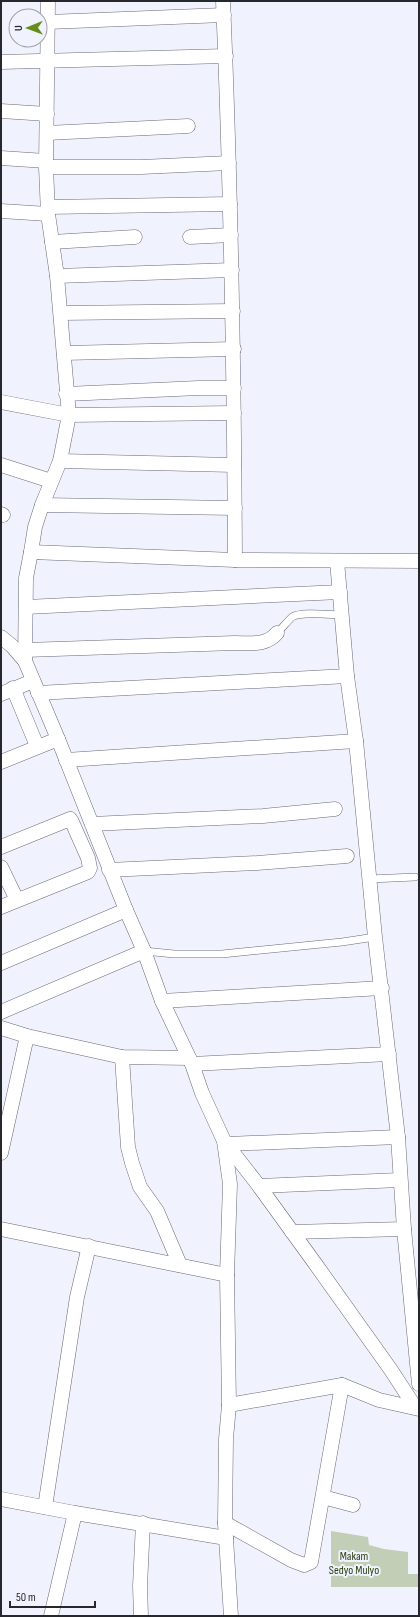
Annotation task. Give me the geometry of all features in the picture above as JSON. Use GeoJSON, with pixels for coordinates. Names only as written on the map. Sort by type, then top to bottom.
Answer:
{"type":"FeatureCollection","features":[{"type":"Feature","properties":{"kind":"street"},"geometry":{"type":"LineString","coordinates":[[48,22],[223,8],[226,56],[234,349],[235,560]]}},
{"type":"Feature","properties":{"kind":"street"},"geometry":{"type":"LineString","coordinates":[[48,48],[46,86],[46,164],[48,210],[61,314],[66,394],[69,416],[60,461],[51,480],[35,527],[26,578],[25,656],[109,870],[144,951],[162,1000],[190,1061],[202,1093],[226,1143],[260,1186],[417,1408]]}},
{"type":"Feature","properties":{"kind":"street"},"geometry":{"type":"LineString","coordinates":[[1,62],[226,56]]}},
{"type":"Feature","properties":{"kind":"street"},"geometry":{"type":"LineString","coordinates":[[1,111],[47,114]]}},
{"type":"Feature","properties":{"kind":"street"},"geometry":{"type":"LineString","coordinates":[[47,133],[188,126]]}},
{"type":"Feature","properties":{"kind":"street"},"geometry":{"type":"LineString","coordinates":[[1,158],[46,164],[141,167],[229,163]]}},
{"type":"Feature","properties":{"kind":"street"},"geometry":{"type":"LineString","coordinates":[[2,214],[48,210],[230,204]]}},
{"type":"Feature","properties":{"kind":"street"},"geometry":{"type":"LineString","coordinates":[[190,237],[231,235]]}},
{"type":"Feature","properties":{"kind":"street"},"geometry":{"type":"LineString","coordinates":[[52,242],[135,237]]}},
{"type":"Feature","properties":{"kind":"street"},"geometry":{"type":"LineString","coordinates":[[57,276],[232,270]]}},
{"type":"Feature","properties":{"kind":"street"},"geometry":{"type":"LineString","coordinates":[[61,314],[233,311]]}},
{"type":"Feature","properties":{"kind":"street"},"geometry":{"type":"LineString","coordinates":[[64,354],[234,349]]}},
{"type":"Feature","properties":{"kind":"street"},"geometry":{"type":"LineString","coordinates":[[66,394],[199,388],[234,388]]}},
{"type":"Feature","properties":{"kind":"street"},"geometry":{"type":"LineString","coordinates":[[1,402],[69,416],[234,413]]}},
{"type":"Feature","properties":{"kind":"street"},"geometry":{"type":"LineString","coordinates":[[60,461],[234,465]]}},
{"type":"Feature","properties":{"kind":"street"},"geometry":{"type":"LineString","coordinates":[[1,465],[51,480]]}},
{"type":"Feature","properties":{"kind":"street"},"geometry":{"type":"LineString","coordinates":[[42,505],[235,508]]}},
{"type":"Feature","properties":{"kind":"street"},"geometry":{"type":"LineString","coordinates":[[31,552],[235,560],[419,561]]}},
{"type":"Feature","properties":{"kind":"street"},"geometry":{"type":"LineString","coordinates":[[337,561],[336,567],[340,592],[347,676],[356,741],[375,937],[398,1137],[404,1229],[419,1384]]}},
{"type":"Feature","properties":{"kind":"street"},"geometry":{"type":"LineString","coordinates":[[26,607],[340,592]]}},
{"type":"Feature","properties":{"kind":"street"},"geometry":{"type":"LineString","coordinates":[[5,644],[25,656],[235,643],[264,643],[272,639],[277,633]]}},
{"type":"Feature","properties":{"kind":"street"},"geometry":{"type":"LineString","coordinates":[[37,746],[7,691],[36,687],[347,676]]}},
{"type":"Feature","properties":{"kind":"street"},"geometry":{"type":"LineString","coordinates":[[1,762],[37,746],[58,739]]}},
{"type":"Feature","properties":{"kind":"street"},"geometry":{"type":"LineString","coordinates":[[66,760],[356,741]]}},
{"type":"Feature","properties":{"kind":"street"},"geometry":{"type":"LineString","coordinates":[[81,841],[94,830],[335,809]]}},
{"type":"Feature","properties":{"kind":"street"},"geometry":{"type":"LineString","coordinates":[[1,847],[70,819],[88,858],[90,868],[88,872],[1,907]]}},
{"type":"Feature","properties":{"kind":"street"},"geometry":{"type":"LineString","coordinates":[[109,870],[257,863],[347,856]]}},
{"type":"Feature","properties":{"kind":"street"},"geometry":{"type":"LineString","coordinates":[[1,867],[16,900]]}},
{"type":"Feature","properties":{"kind":"street"},"geometry":{"type":"LineString","coordinates":[[1,963],[126,910]]}},
{"type":"Feature","properties":{"kind":"street"},"geometry":{"type":"LineString","coordinates":[[144,951],[1,1011],[4,1029],[27,1036],[122,1057],[190,1061],[389,1054]]}},
{"type":"Feature","properties":{"kind":"street"},"geometry":{"type":"LineString","coordinates":[[162,1000],[382,988]]}},
{"type":"Feature","properties":{"kind":"street"},"geometry":{"type":"LineString","coordinates":[[1,1153],[27,1036]]}},
{"type":"Feature","properties":{"kind":"street"},"geometry":{"type":"LineString","coordinates":[[122,1057],[128,1147],[132,1163],[140,1187],[157,1211],[180,1265]]}},
{"type":"Feature","properties":{"kind":"street"},"geometry":{"type":"LineString","coordinates":[[226,1143],[398,1137]]}},
{"type":"Feature","properties":{"kind":"street"},"geometry":{"type":"LineString","coordinates":[[226,1143],[230,1184],[227,1275],[229,1405],[226,1439],[225,1523],[231,1616]]}},
{"type":"Feature","properties":{"kind":"street"},"geometry":{"type":"LineString","coordinates":[[260,1186],[400,1180]]}},
{"type":"Feature","properties":{"kind":"street"},"geometry":{"type":"LineString","coordinates":[[292,1232],[404,1229]]}},
{"type":"Feature","properties":{"kind":"street"},"geometry":{"type":"LineString","coordinates":[[1,1230],[89,1246],[227,1275]]}},
{"type":"Feature","properties":{"kind":"street"},"geometry":{"type":"LineString","coordinates":[[45,1507],[77,1297],[89,1246]]}},
{"type":"Feature","properties":{"kind":"street"},"geometry":{"type":"LineString","coordinates":[[229,1405],[342,1385],[379,1400],[417,1408]]}},
{"type":"Feature","properties":{"kind":"street"},"geometry":{"type":"LineString","coordinates":[[225,1523],[291,1560],[304,1565],[311,1562],[342,1385]]}},
{"type":"Feature","properties":{"kind":"street"},"geometry":{"type":"LineString","coordinates":[[323,1497],[352,1505]]}},
{"type":"Feature","properties":{"kind":"street"},"geometry":{"type":"LineString","coordinates":[[1,1499],[226,1538]]}},
{"type":"Feature","properties":{"kind":"street"},"geometry":{"type":"LineString","coordinates":[[51,1616],[75,1513]]}},
{"type":"Feature","properties":{"kind":"street"},"geometry":{"type":"LineString","coordinates":[[141,1616],[140,1586],[143,1523]]}},
{"type":"Feature","properties":{"kind":"lane"},"geometry":{"type":"LineString","coordinates":[[277,633],[297,615],[342,615]]}},
{"type":"Feature","properties":{"kind":"lane"},"geometry":{"type":"LineString","coordinates":[[370,879],[415,877]]}},
{"type":"Feature","properties":{"kind":"lane"},"geometry":{"type":"LineString","coordinates":[[144,951],[174,954],[222,954],[342,942],[375,937]]}},
{"type":"Feature","properties":{"kind":"green space","name":"Makam Sedyo Mulyo"},"geometry":{"type":"Polygon","coordinates":[[[331,1531],[368,1537],[369,1545],[384,1549],[408,1552],[408,1574],[419,1574],[419,1587],[331,1587],[331,1531]]]}}]}
